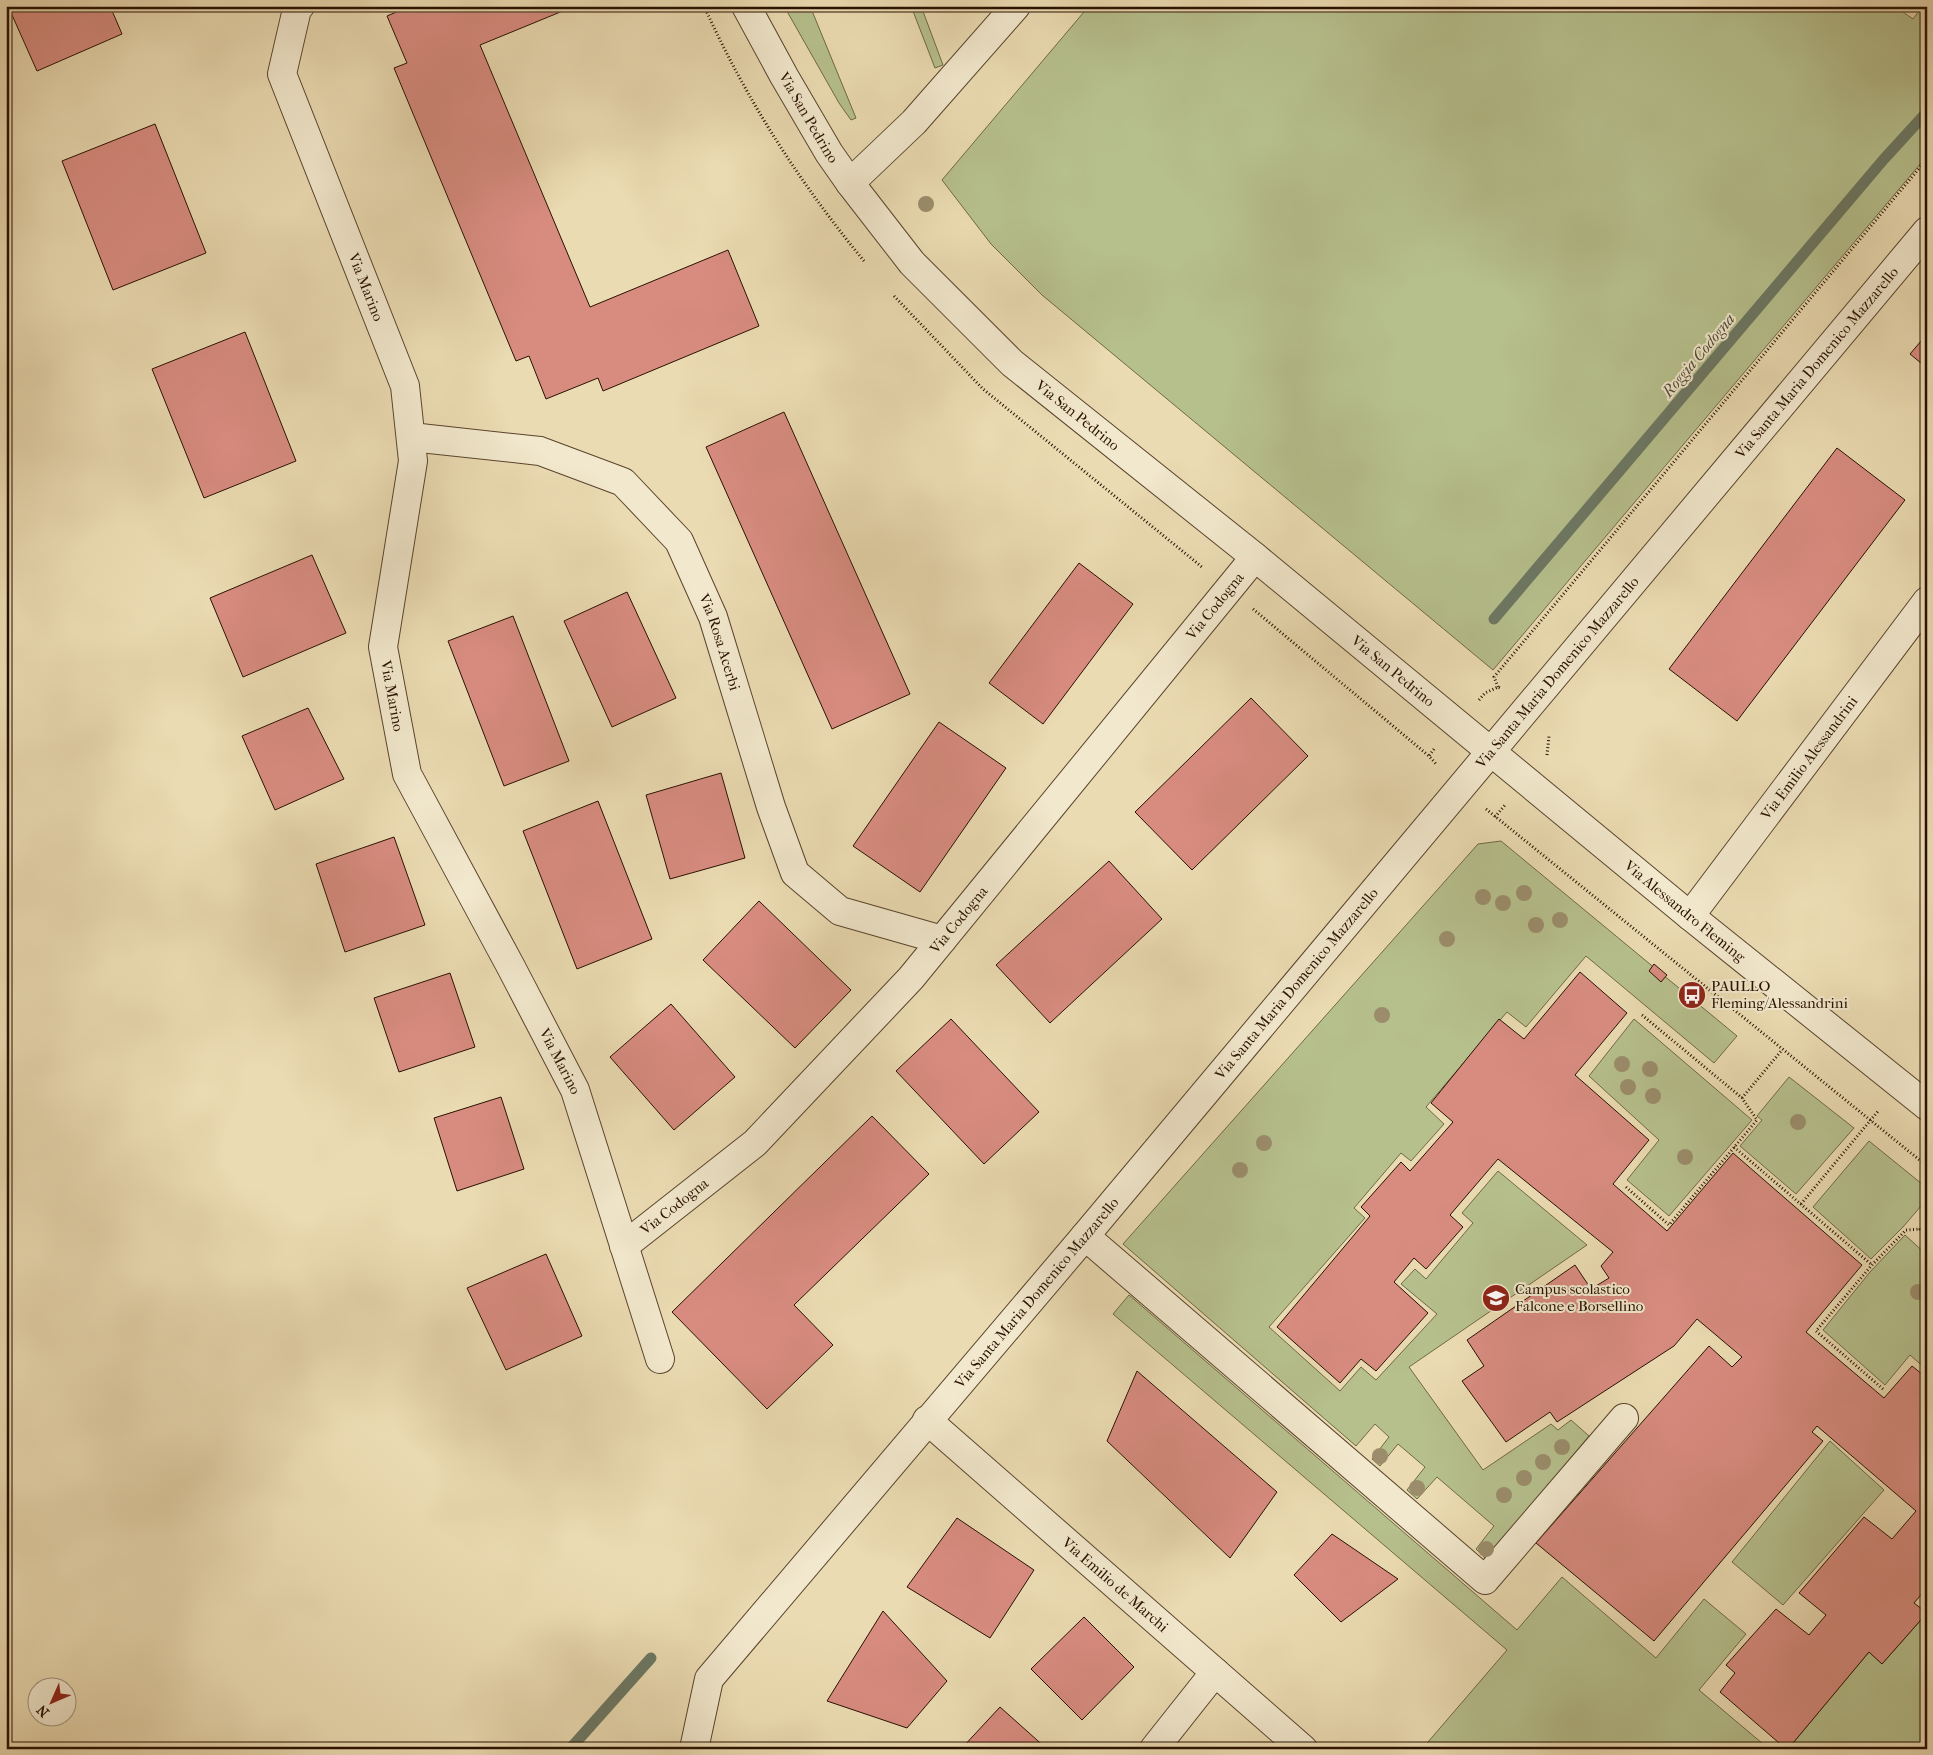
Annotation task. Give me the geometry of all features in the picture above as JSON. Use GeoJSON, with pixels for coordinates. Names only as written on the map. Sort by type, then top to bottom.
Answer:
{"type":"FeatureCollection","features":[{"type":"Feature","properties":{"kind":"street","name":"Via Marino"},"geometry":{"type":"LineString","coordinates":[[300,6],[297,9],[282,74],[405,386],[413,461],[383,647],[407,774],[507,958],[574,1090],[660,1360]]}},
{"type":"Feature","properties":{"kind":"street","name":"Via San Pedrino"},"geometry":{"type":"LineString","coordinates":[[746,6],[829,153],[912,263],[1012,363],[1255,558],[1491,752]]}},
{"type":"Feature","properties":{"kind":"street"},"geometry":{"type":"LineString","coordinates":[[850,183],[914,122],[1016,6]]}},
{"type":"Feature","properties":{"kind":"street","name":"Via Santa Maria Domenico Mazzarello"},"geometry":{"type":"LineString","coordinates":[[694,1749],[708,1678],[1085,1236],[1927,230]]}},
{"type":"Feature","properties":{"kind":"street","name":"Via Rosa Acerbi"},"geometry":{"type":"LineString","coordinates":[[411,436],[540,451],[623,482],[679,541],[713,617],[771,807],[795,873],[840,911],[942,940]]}},
{"type":"Feature","properties":{"kind":"street","name":"Via Codogna"},"geometry":{"type":"LineString","coordinates":[[624,1246],[755,1143],[911,978],[1255,558]]}},
{"type":"Feature","properties":{"kind":"street","name":"Via Emilio Alessandrini"},"geometry":{"type":"LineString","coordinates":[[1690,916],[1927,601]]}},
{"type":"Feature","properties":{"kind":"street","name":"Via Alessandro Fleming"},"geometry":{"type":"LineString","coordinates":[[1491,752],[1690,916],[1927,1106]]}},
{"type":"Feature","properties":{"kind":"street"},"geometry":{"type":"LineString","coordinates":[[1085,1236],[1486,1580],[1624,1418]]}},
{"type":"Feature","properties":{"kind":"street","name":"Via Emilio de Marchi"},"geometry":{"type":"LineString","coordinates":[[927,1420],[1303,1749]]}},
{"type":"Feature","properties":{"kind":"street"},"geometry":{"type":"LineString","coordinates":[[1154,1749],[1215,1672]]}},
{"type":"Feature","properties":{"kind":"path"},"geometry":{"type":"LineString","coordinates":[[1498,686],[1494,677],[1927,159]]}},
{"type":"Feature","properties":{"kind":"path"},"geometry":{"type":"LineString","coordinates":[[1456,724],[1429,756],[1460,789],[1927,1166]]}},
{"type":"Feature","properties":{"kind":"path"},"geometry":{"type":"LineString","coordinates":[[1626,1187],[1669,1224],[1757,1120],[1742,1098],[1642,1015]]}},
{"type":"Feature","properties":{"kind":"path"},"geometry":{"type":"LineString","coordinates":[[1742,1098],[1782,1050]]}},
{"type":"Feature","properties":{"kind":"path"},"geometry":{"type":"LineString","coordinates":[[1801,1204],[1900,1084]]}},
{"type":"Feature","properties":{"kind":"path"},"geometry":{"type":"LineString","coordinates":[[1734,1148],[1872,1266]]}},
{"type":"Feature","properties":{"kind":"path"},"geometry":{"type":"LineString","coordinates":[[1883,1389],[1816,1331],[1906,1230],[1920,1229],[1927,1221]]}},
{"type":"Feature","properties":{"kind":"path"},"geometry":{"type":"LineString","coordinates":[[1920,1229],[1927,1236]]}},
{"type":"Feature","properties":{"kind":"green space"},"geometry":{"type":"Polygon","coordinates":[[[784,6],[810,6],[856,118],[851,120],[839,103],[784,6]]]}},
{"type":"Feature","properties":{"kind":"green space"},"geometry":{"type":"Polygon","coordinates":[[[911,6],[921,6],[943,65],[935,68],[911,6]]]}},
{"type":"Feature","properties":{"kind":"green space"},"geometry":{"type":"Polygon","coordinates":[[[1089,6],[1894,6],[1913,19],[1923,6],[1927,6],[1927,156],[1493,670],[1042,295],[991,244],[942,180],[1089,6]]]}},
{"type":"Feature","properties":{"kind":"green space"},"geometry":{"type":"Polygon","coordinates":[[[1501,841],[1737,1036],[1714,1063],[1586,956],[1526,1027],[1507,1012],[1426,1107],[1444,1124],[1411,1161],[1401,1153],[1354,1208],[1365,1218],[1269,1327],[1340,1391],[1361,1367],[1376,1380],[1437,1314],[1401,1284],[1415,1269],[1426,1279],[1473,1223],[1462,1213],[1498,1171],[1587,1245],[1409,1367],[1483,1470],[1551,1424],[1558,1430],[1571,1420],[1589,1436],[1486,1559],[1476,1549],[1494,1526],[1437,1477],[1417,1499],[1407,1490],[1425,1467],[1398,1444],[1380,1466],[1372,1459],[1389,1437],[1375,1424],[1356,1446],[1123,1244],[1478,844],[1501,841]]]}},
{"type":"Feature","properties":{"kind":"green space"},"geometry":{"type":"Polygon","coordinates":[[[1634,1019],[1752,1120],[1669,1216],[1627,1180],[1659,1140],[1589,1076],[1634,1019]]]}},
{"type":"Feature","properties":{"kind":"green space"},"geometry":{"type":"Polygon","coordinates":[[[1789,1077],[1854,1128],[1796,1194],[1740,1146],[1762,1120],[1757,1116],[1789,1077]]]}},
{"type":"Feature","properties":{"kind":"green space"},"geometry":{"type":"Polygon","coordinates":[[[1869,1141],[1927,1188],[1927,1199],[1903,1227],[1871,1259],[1813,1207],[1869,1141]]]}},
{"type":"Feature","properties":{"kind":"green space"},"geometry":{"type":"Polygon","coordinates":[[[1905,1235],[1927,1255],[1927,1370],[1910,1355],[1885,1385],[1823,1330],[1870,1272],[1905,1235]]]}},
{"type":"Feature","properties":{"kind":"green space"},"geometry":{"type":"Polygon","coordinates":[[[1129,1295],[1517,1630],[1562,1577],[1656,1658],[1704,1599],[1746,1634],[1699,1690],[1769,1749],[1422,1749],[1507,1650],[1113,1314],[1129,1295]]]}},
{"type":"Feature","properties":{"kind":"green space"},"geometry":{"type":"Polygon","coordinates":[[[1830,1441],[1884,1490],[1783,1605],[1732,1562],[1830,1441]]]}},
{"type":"Feature","properties":{"kind":"green space"},"geometry":{"type":"Polygon","coordinates":[[[1927,1613],[1927,1749],[1788,1749],[1869,1652],[1882,1664],[1927,1613]]]}},
{"type":"Feature","properties":{"kind":"building"},"geometry":{"type":"Polygon","coordinates":[[[8,6],[110,6],[122,34],[37,71],[8,6]]]}},
{"type":"Feature","properties":{"kind":"building"},"geometry":{"type":"Polygon","coordinates":[[[410,6],[575,6],[480,45],[590,307],[728,250],[759,326],[603,391],[598,378],[546,399],[529,356],[516,361],[394,68],[407,63],[387,16],[410,6]]]}},
{"type":"Feature","properties":{"kind":"building"},"geometry":{"type":"Polygon","coordinates":[[[155,124],[206,253],[113,290],[62,161],[155,124]]]}},
{"type":"Feature","properties":{"kind":"building"},"geometry":{"type":"Polygon","coordinates":[[[245,332],[296,461],[204,498],[152,369],[245,332]]]}},
{"type":"Feature","properties":{"kind":"building"},"geometry":{"type":"Polygon","coordinates":[[[1927,334],[1927,368],[1910,354],[1927,334]]]}},
{"type":"Feature","properties":{"kind":"building"},"geometry":{"type":"Polygon","coordinates":[[[784,412],[910,694],[832,729],[706,447],[784,412]]]}},
{"type":"Feature","properties":{"kind":"building"},"geometry":{"type":"Polygon","coordinates":[[[1837,448],[1905,500],[1737,721],[1669,669],[1837,448]]]}},
{"type":"Feature","properties":{"kind":"building"},"geometry":{"type":"Polygon","coordinates":[[[312,555],[346,633],[243,677],[210,598],[312,555]]]}},
{"type":"Feature","properties":{"kind":"building"},"geometry":{"type":"Polygon","coordinates":[[[1079,563],[1133,604],[1043,724],[989,683],[1079,563]]]}},
{"type":"Feature","properties":{"kind":"building"},"geometry":{"type":"Polygon","coordinates":[[[627,592],[676,698],[612,727],[564,621],[627,592]]]}},
{"type":"Feature","properties":{"kind":"building"},"geometry":{"type":"Polygon","coordinates":[[[513,616],[569,761],[504,786],[448,641],[513,616]]]}},
{"type":"Feature","properties":{"kind":"building"},"geometry":{"type":"Polygon","coordinates":[[[1251,698],[1308,756],[1192,870],[1135,812],[1251,698]]]}},
{"type":"Feature","properties":{"kind":"building"},"geometry":{"type":"Polygon","coordinates":[[[308,708],[344,779],[275,810],[242,736],[308,708]]]}},
{"type":"Feature","properties":{"kind":"building"},"geometry":{"type":"Polygon","coordinates":[[[939,722],[1006,768],[920,892],[853,846],[939,722]]]}},
{"type":"Feature","properties":{"kind":"building"},"geometry":{"type":"Polygon","coordinates":[[[721,773],[745,858],[670,879],[646,795],[721,773]]]}},
{"type":"Feature","properties":{"kind":"building"},"geometry":{"type":"Polygon","coordinates":[[[598,801],[652,939],[577,969],[523,831],[598,801]]]}},
{"type":"Feature","properties":{"kind":"building"},"geometry":{"type":"Polygon","coordinates":[[[394,837],[425,925],[345,952],[316,864],[394,837]]]}},
{"type":"Feature","properties":{"kind":"building"},"geometry":{"type":"Polygon","coordinates":[[[1109,861],[1162,919],[1050,1023],[996,965],[1109,861]]]}},
{"type":"Feature","properties":{"kind":"building"},"geometry":{"type":"Polygon","coordinates":[[[759,901],[851,990],[795,1048],[703,960],[759,901]]]}},
{"type":"Feature","properties":{"kind":"building"},"geometry":{"type":"Polygon","coordinates":[[[1654,964],[1667,975],[1661,982],[1649,971],[1654,964]]]}},
{"type":"Feature","properties":{"kind":"building"},"geometry":{"type":"Polygon","coordinates":[[[1580,972],[1627,1013],[1575,1075],[1649,1140],[1613,1184],[1667,1231],[1733,1153],[1862,1265],[1806,1332],[1884,1398],[1912,1366],[1927,1378],[1927,1588],[1914,1603],[1927,1613],[1882,1664],[1869,1652],[1788,1749],[1720,1692],[1735,1673],[1726,1665],[1776,1609],[1809,1635],[1826,1615],[1799,1593],[1864,1517],[1892,1539],[1916,1511],[1817,1426],[1812,1432],[1823,1441],[1654,1641],[1536,1543],[1709,1346],[1732,1367],[1742,1357],[1697,1319],[1674,1346],[1557,1422],[1550,1412],[1506,1442],[1462,1381],[1484,1366],[1467,1340],[1575,1265],[1591,1289],[1609,1278],[1601,1266],[1613,1252],[1498,1159],[1450,1215],[1463,1227],[1426,1269],[1414,1258],[1394,1282],[1428,1313],[1376,1371],[1361,1359],[1340,1383],[1277,1327],[1370,1216],[1361,1207],[1401,1162],[1410,1171],[1453,1122],[1431,1103],[1499,1019],[1524,1039],[1580,972]]]}},
{"type":"Feature","properties":{"kind":"building"},"geometry":{"type":"Polygon","coordinates":[[[450,973],[475,1047],[399,1072],[374,998],[450,973]]]}},
{"type":"Feature","properties":{"kind":"building"},"geometry":{"type":"Polygon","coordinates":[[[671,1004],[735,1077],[674,1130],[610,1057],[671,1004]]]}},
{"type":"Feature","properties":{"kind":"building"},"geometry":{"type":"Polygon","coordinates":[[[951,1019],[1039,1112],[984,1164],[896,1071],[951,1019]]]}},
{"type":"Feature","properties":{"kind":"building"},"geometry":{"type":"Polygon","coordinates":[[[501,1097],[524,1169],[457,1191],[434,1118],[501,1097]]]}},
{"type":"Feature","properties":{"kind":"building"},"geometry":{"type":"Polygon","coordinates":[[[872,1116],[929,1174],[794,1305],[833,1345],[767,1409],[672,1312],[872,1116]]]}},
{"type":"Feature","properties":{"kind":"building"},"geometry":{"type":"Polygon","coordinates":[[[546,1254],[582,1336],[506,1370],[467,1288],[546,1254]]]}},
{"type":"Feature","properties":{"kind":"building"},"geometry":{"type":"Polygon","coordinates":[[[1137,1371],[1277,1492],[1230,1558],[1107,1441],[1137,1371]]]}},
{"type":"Feature","properties":{"kind":"building"},"geometry":{"type":"Polygon","coordinates":[[[957,1518],[1034,1570],[990,1638],[907,1587],[957,1518]]]}},
{"type":"Feature","properties":{"kind":"building"},"geometry":{"type":"Polygon","coordinates":[[[1332,1534],[1398,1579],[1341,1622],[1294,1575],[1332,1534]]]}},
{"type":"Feature","properties":{"kind":"building"},"geometry":{"type":"Polygon","coordinates":[[[883,1611],[947,1681],[907,1728],[827,1701],[883,1611]]]}},
{"type":"Feature","properties":{"kind":"building"},"geometry":{"type":"Polygon","coordinates":[[[1084,1617],[1134,1667],[1082,1720],[1031,1669],[1084,1617]]]}},
{"type":"Feature","properties":{"kind":"building"},"geometry":{"type":"Polygon","coordinates":[[[1000,1707],[1047,1749],[961,1749],[1000,1707]]]}},
{"type":"Feature","properties":{"kind":"waterway","name":"Roggia Codogna"},"geometry":{"type":"LineString","coordinates":[[1494,619],[1884,159],[1927,112]]}},
{"type":"Feature","properties":{"kind":"waterway","name":"Roggia Codogna"},"geometry":{"type":"LineString","coordinates":[[570,1749],[651,1658]]}},
{"type":"Feature","properties":{"kind":"place","name":"PAULLO Fleming/Alessandrini"},"geometry":{"type":"Point","coordinates":[1692,995]}},
{"type":"Feature","properties":{"kind":"place","name":"Campus scolastico Falcone e Borsellino"},"geometry":{"type":"Point","coordinates":[1496,1298]}}]}
